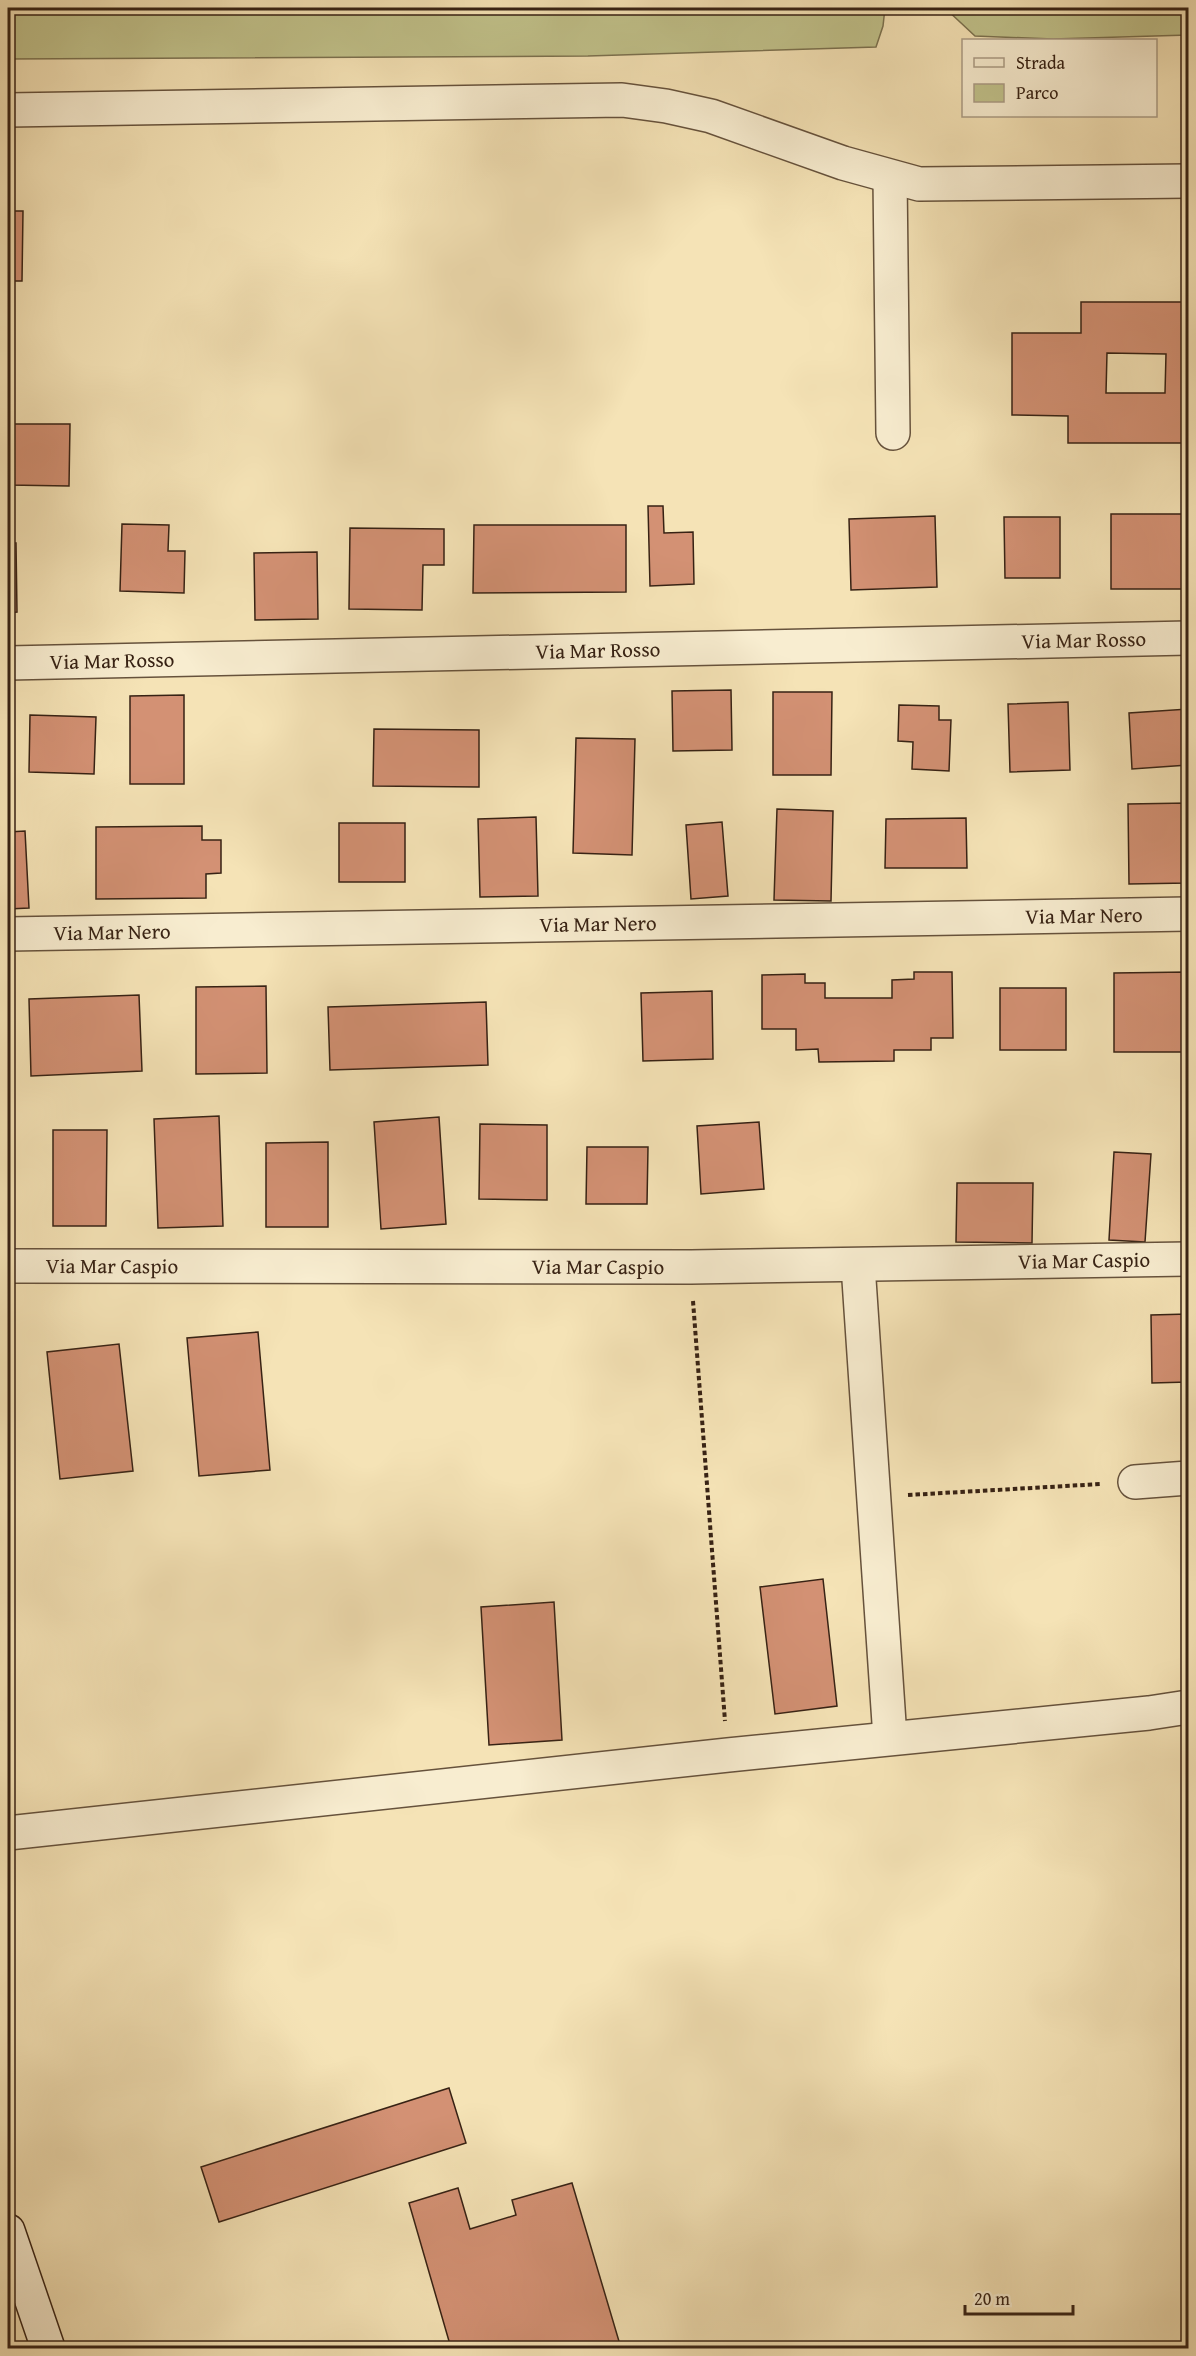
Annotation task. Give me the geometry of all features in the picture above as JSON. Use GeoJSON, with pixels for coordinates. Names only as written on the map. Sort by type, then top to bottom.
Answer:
{"type":"FeatureCollection","features":[{"type":"Feature","properties":{"kind":"street"},"geometry":{"type":"LineString","coordinates":[[8,110],[581,100],[642,102],[711,116],[890,177],[930,185],[1188,181]]}},
{"type":"Feature","properties":{"kind":"street"},"geometry":{"type":"LineString","coordinates":[[890,177],[893,433]]}},
{"type":"Feature","properties":{"kind":"street","name":"Via Mar Rosso"},"geometry":{"type":"LineString","coordinates":[[8,663],[1188,638]]}},
{"type":"Feature","properties":{"kind":"street","name":"Via Mar Nero"},"geometry":{"type":"LineString","coordinates":[[8,934],[1188,914]]}},
{"type":"Feature","properties":{"kind":"street","name":"Via Mar Caspio"},"geometry":{"type":"LineString","coordinates":[[8,1266],[691,1267],[1188,1259]]}},
{"type":"Feature","properties":{"kind":"street"},"geometry":{"type":"LineString","coordinates":[[858,1265],[890,1738]]}},
{"type":"Feature","properties":{"kind":"street"},"geometry":{"type":"LineString","coordinates":[[1135,1482],[1188,1478]]}},
{"type":"Feature","properties":{"kind":"street"},"geometry":{"type":"LineString","coordinates":[[8,1833],[728,1755],[1149,1713],[1188,1707]]}},
{"type":"Feature","properties":{"kind":"street"},"geometry":{"type":"LineString","coordinates":[[8,2230],[48,2349]]}},
{"type":"Feature","properties":{"kind":"path"},"geometry":{"type":"LineString","coordinates":[[691,1267],[728,1755]]}},
{"type":"Feature","properties":{"kind":"path"},"geometry":{"type":"LineString","coordinates":[[872,1497],[1135,1482]]}},
{"type":"Feature","properties":{"kind":"green space"},"geometry":{"type":"Polygon","coordinates":[[[8,8],[885,8],[883,26],[876,47],[588,56],[8,59],[8,8]]]}},
{"type":"Feature","properties":{"kind":"green space"},"geometry":{"type":"Polygon","coordinates":[[[945,8],[1188,8],[1188,35],[1053,39],[975,36],[945,8]]]}},
{"type":"Feature","properties":{"kind":"building"},"geometry":{"type":"Polygon","coordinates":[[[8,211],[23,211],[22,281],[8,281],[8,211]]]}},
{"type":"Feature","properties":{"kind":"building"},"geometry":{"type":"Polygon","coordinates":[[[1081,302],[1184,302],[1183,323],[1188,323],[1188,443],[1068,443],[1068,416],[1012,415],[1012,333],[1081,333],[1081,302]],[[1107,353],[1106,393],[1165,393],[1166,354],[1107,353]]]}},
{"type":"Feature","properties":{"kind":"building"},"geometry":{"type":"Polygon","coordinates":[[[8,424],[70,424],[69,486],[8,485],[8,424]]]}},
{"type":"Feature","properties":{"kind":"building"},"geometry":{"type":"Polygon","coordinates":[[[648,506],[663,506],[664,533],[693,532],[694,584],[650,586],[648,506]]]}},
{"type":"Feature","properties":{"kind":"building"},"geometry":{"type":"Polygon","coordinates":[[[1111,514],[1184,514],[1183,546],[1188,546],[1188,589],[1111,589],[1111,514]]]}},
{"type":"Feature","properties":{"kind":"building"},"geometry":{"type":"Polygon","coordinates":[[[935,516],[937,587],[851,590],[849,519],[935,516]]]}},
{"type":"Feature","properties":{"kind":"building"},"geometry":{"type":"Polygon","coordinates":[[[1004,517],[1060,517],[1060,578],[1005,578],[1004,517]]]}},
{"type":"Feature","properties":{"kind":"building"},"geometry":{"type":"Polygon","coordinates":[[[122,524],[169,525],[168,551],[185,551],[184,593],[120,591],[122,524]]]}},
{"type":"Feature","properties":{"kind":"building"},"geometry":{"type":"Polygon","coordinates":[[[474,525],[626,525],[626,592],[473,593],[474,525]]]}},
{"type":"Feature","properties":{"kind":"building"},"geometry":{"type":"Polygon","coordinates":[[[350,528],[444,529],[444,565],[423,565],[422,610],[349,609],[350,528]]]}},
{"type":"Feature","properties":{"kind":"building"},"geometry":{"type":"Polygon","coordinates":[[[8,543],[16,543],[17,612],[8,613],[8,543]]]}},
{"type":"Feature","properties":{"kind":"building"},"geometry":{"type":"Polygon","coordinates":[[[317,552],[318,619],[255,620],[254,553],[317,552]]]}},
{"type":"Feature","properties":{"kind":"building"},"geometry":{"type":"Polygon","coordinates":[[[731,690],[732,750],[673,751],[672,691],[731,690]]]}},
{"type":"Feature","properties":{"kind":"building"},"geometry":{"type":"Polygon","coordinates":[[[773,692],[832,692],[831,775],[773,775],[773,692]]]}},
{"type":"Feature","properties":{"kind":"building"},"geometry":{"type":"Polygon","coordinates":[[[184,695],[184,784],[130,784],[130,696],[184,695]]]}},
{"type":"Feature","properties":{"kind":"building"},"geometry":{"type":"Polygon","coordinates":[[[1068,702],[1070,770],[1010,772],[1008,704],[1068,702]]]}},
{"type":"Feature","properties":{"kind":"building"},"geometry":{"type":"Polygon","coordinates":[[[899,705],[939,706],[939,720],[951,720],[949,771],[912,769],[913,742],[898,741],[899,705]]]}},
{"type":"Feature","properties":{"kind":"building"},"geometry":{"type":"Polygon","coordinates":[[[1188,709],[1188,765],[1132,769],[1129,713],[1188,709]]]}},
{"type":"Feature","properties":{"kind":"building"},"geometry":{"type":"Polygon","coordinates":[[[30,715],[96,717],[94,774],[29,772],[30,715]]]}},
{"type":"Feature","properties":{"kind":"building"},"geometry":{"type":"Polygon","coordinates":[[[374,729],[479,730],[479,787],[373,786],[374,729]]]}},
{"type":"Feature","properties":{"kind":"building"},"geometry":{"type":"Polygon","coordinates":[[[576,738],[635,739],[632,855],[573,853],[576,738]]]}},
{"type":"Feature","properties":{"kind":"building"},"geometry":{"type":"Polygon","coordinates":[[[1188,803],[1188,883],[1129,884],[1128,804],[1188,803]]]}},
{"type":"Feature","properties":{"kind":"building"},"geometry":{"type":"Polygon","coordinates":[[[777,809],[833,811],[831,901],[774,900],[777,809]]]}},
{"type":"Feature","properties":{"kind":"building"},"geometry":{"type":"Polygon","coordinates":[[[536,817],[538,896],[480,897],[478,819],[536,817]]]}},
{"type":"Feature","properties":{"kind":"building"},"geometry":{"type":"Polygon","coordinates":[[[966,818],[967,868],[885,868],[886,819],[966,818]]]}},
{"type":"Feature","properties":{"kind":"building"},"geometry":{"type":"Polygon","coordinates":[[[722,822],[728,896],[691,899],[686,825],[722,822]]]}},
{"type":"Feature","properties":{"kind":"building"},"geometry":{"type":"Polygon","coordinates":[[[339,823],[405,823],[405,882],[339,882],[339,823]]]}},
{"type":"Feature","properties":{"kind":"building"},"geometry":{"type":"Polygon","coordinates":[[[202,826],[202,840],[221,840],[221,873],[206,874],[206,898],[96,899],[96,827],[202,826]]]}},
{"type":"Feature","properties":{"kind":"building"},"geometry":{"type":"Polygon","coordinates":[[[25,831],[29,908],[8,909],[8,832],[25,831]]]}},
{"type":"Feature","properties":{"kind":"building"},"geometry":{"type":"Polygon","coordinates":[[[914,972],[952,972],[953,1038],[931,1038],[931,1050],[894,1050],[894,1061],[819,1062],[818,1049],[796,1050],[796,1029],[762,1029],[762,975],[805,974],[805,983],[825,983],[825,998],[892,998],[892,980],[914,979],[914,972]]]}},
{"type":"Feature","properties":{"kind":"building"},"geometry":{"type":"Polygon","coordinates":[[[1188,972],[1188,1052],[1114,1052],[1114,973],[1188,972]]]}},
{"type":"Feature","properties":{"kind":"building"},"geometry":{"type":"Polygon","coordinates":[[[266,986],[267,1073],[196,1074],[196,987],[266,986]]]}},
{"type":"Feature","properties":{"kind":"building"},"geometry":{"type":"Polygon","coordinates":[[[1000,988],[1066,988],[1066,1050],[1000,1050],[1000,988]]]}},
{"type":"Feature","properties":{"kind":"building"},"geometry":{"type":"Polygon","coordinates":[[[712,991],[713,1059],[643,1061],[641,993],[712,991]]]}},
{"type":"Feature","properties":{"kind":"building"},"geometry":{"type":"Polygon","coordinates":[[[139,995],[142,1071],[31,1076],[29,999],[139,995]]]}},
{"type":"Feature","properties":{"kind":"building"},"geometry":{"type":"Polygon","coordinates":[[[486,1002],[488,1065],[330,1070],[328,1007],[486,1002]]]}},
{"type":"Feature","properties":{"kind":"building"},"geometry":{"type":"Polygon","coordinates":[[[1188,1104],[1188,1222],[1186,1222],[1184,1105],[1188,1104]]]}},
{"type":"Feature","properties":{"kind":"building"},"geometry":{"type":"Polygon","coordinates":[[[219,1116],[223,1226],[158,1228],[154,1119],[219,1116]]]}},
{"type":"Feature","properties":{"kind":"building"},"geometry":{"type":"Polygon","coordinates":[[[439,1117],[446,1224],[381,1229],[374,1122],[439,1117]]]}},
{"type":"Feature","properties":{"kind":"building"},"geometry":{"type":"Polygon","coordinates":[[[759,1122],[764,1189],[701,1194],[697,1126],[759,1122]]]}},
{"type":"Feature","properties":{"kind":"building"},"geometry":{"type":"Polygon","coordinates":[[[480,1124],[547,1125],[547,1200],[479,1199],[480,1124]]]}},
{"type":"Feature","properties":{"kind":"building"},"geometry":{"type":"Polygon","coordinates":[[[53,1130],[107,1130],[106,1226],[53,1226],[53,1130]]]}},
{"type":"Feature","properties":{"kind":"building"},"geometry":{"type":"Polygon","coordinates":[[[328,1142],[328,1227],[266,1227],[266,1143],[328,1142]]]}},
{"type":"Feature","properties":{"kind":"building"},"geometry":{"type":"Polygon","coordinates":[[[587,1147],[648,1147],[647,1204],[586,1204],[587,1147]]]}},
{"type":"Feature","properties":{"kind":"building"},"geometry":{"type":"Polygon","coordinates":[[[1114,1152],[1151,1154],[1145,1242],[1109,1240],[1114,1152]]]}},
{"type":"Feature","properties":{"kind":"building"},"geometry":{"type":"Polygon","coordinates":[[[957,1183],[1033,1183],[1032,1243],[956,1242],[957,1183]]]}},
{"type":"Feature","properties":{"kind":"building"},"geometry":{"type":"Polygon","coordinates":[[[1188,1314],[1188,1382],[1152,1383],[1151,1315],[1188,1314]]]}},
{"type":"Feature","properties":{"kind":"building"},"geometry":{"type":"Polygon","coordinates":[[[258,1332],[270,1470],[199,1476],[187,1338],[258,1332]]]}},
{"type":"Feature","properties":{"kind":"building"},"geometry":{"type":"Polygon","coordinates":[[[119,1344],[133,1471],[60,1479],[47,1352],[119,1344]]]}},
{"type":"Feature","properties":{"kind":"building"},"geometry":{"type":"Polygon","coordinates":[[[823,1579],[837,1706],[775,1714],[760,1587],[823,1579]]]}},
{"type":"Feature","properties":{"kind":"building"},"geometry":{"type":"Polygon","coordinates":[[[554,1602],[562,1740],[489,1745],[481,1607],[554,1602]]]}},
{"type":"Feature","properties":{"kind":"building"},"geometry":{"type":"Polygon","coordinates":[[[449,2088],[466,2143],[219,2222],[201,2167],[449,2088]]]}},
{"type":"Feature","properties":{"kind":"building"},"geometry":{"type":"Polygon","coordinates":[[[572,2183],[621,2348],[451,2348],[409,2203],[458,2188],[470,2229],[516,2215],[512,2200],[572,2183]]]}}]}
